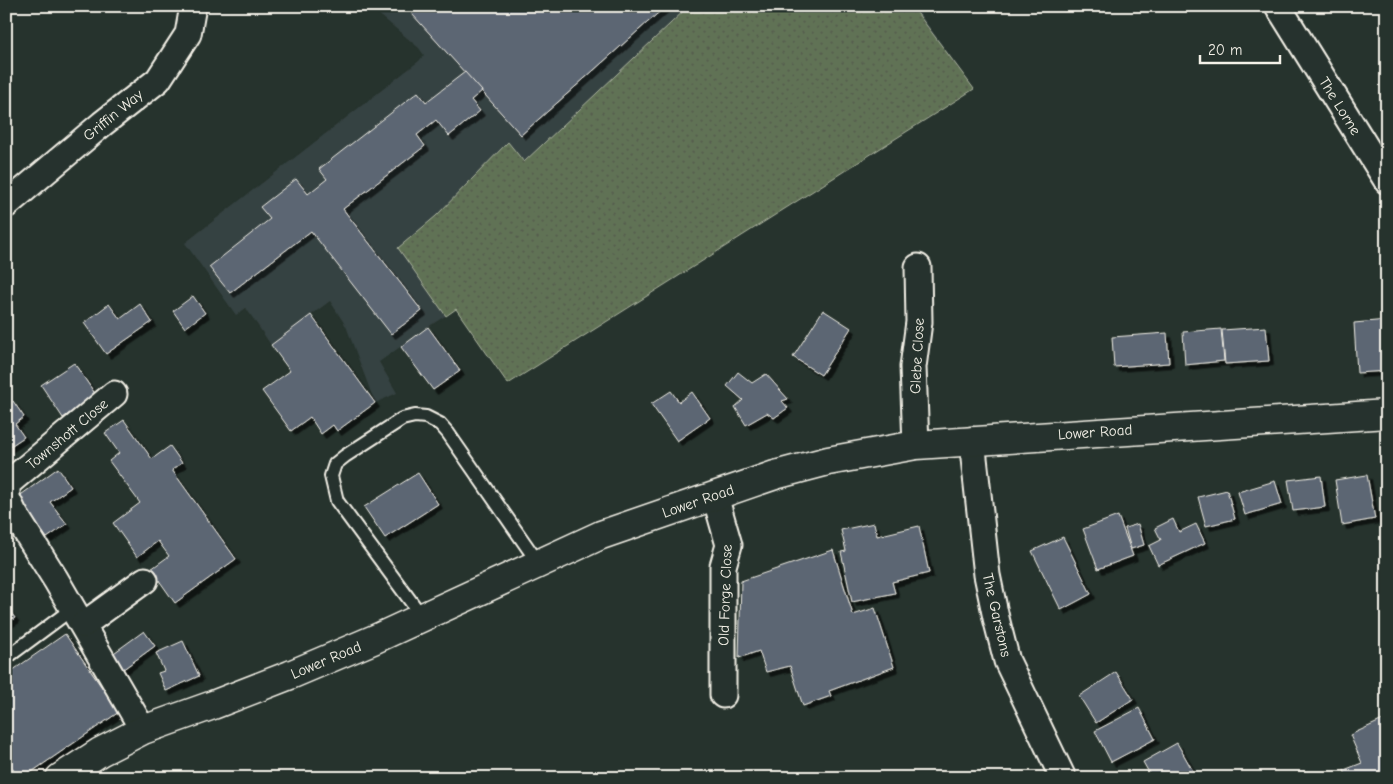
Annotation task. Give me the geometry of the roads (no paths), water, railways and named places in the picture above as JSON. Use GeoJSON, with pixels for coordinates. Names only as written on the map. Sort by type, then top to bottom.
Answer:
{"type":"FeatureCollection","features":[{"type":"Feature","properties":{"kind":"street","name":"Griffin Way"},"geometry":{"type":"LineString","coordinates":[[6,205],[102,124],[158,80],[188,34],[193,6]]}},
{"type":"Feature","properties":{"kind":"street","name":"The Lorne"},"geometry":{"type":"LineString","coordinates":[[1278,6],[1387,181]]}},
{"type":"Feature","properties":{"kind":"street","name":"Glebe Close"},"geometry":{"type":"LineString","coordinates":[[916,445],[913,367],[919,322],[918,267]]}},
{"type":"Feature","properties":{"kind":"street","name":"Townshott Close"},"geometry":{"type":"LineString","coordinates":[[114,394],[6,484],[7,498],[14,514],[56,580],[143,730]]}},
{"type":"Feature","properties":{"kind":"street","name":"Lower Road"},"geometry":{"type":"LineString","coordinates":[[60,778],[100,752],[143,730],[290,675],[423,618],[601,535],[775,475],[828,461],[916,445],[1387,414]]}},
{"type":"Feature","properties":{"kind":"street","name":"The Garstons"},"geometry":{"type":"LineString","coordinates":[[972,440],[987,575],[998,626],[1008,661],[1055,776]]}},
{"type":"Feature","properties":{"kind":"street","name":"Old Forge Close"},"geometry":{"type":"LineString","coordinates":[[715,496],[729,545],[724,566],[723,695]]}},
{"type":"Feature","properties":{"kind":"street"},"geometry":{"type":"LineString","coordinates":[[78,617],[145,580]]}},
{"type":"Feature","properties":{"kind":"lane"},"geometry":{"type":"LineString","coordinates":[[423,618],[337,501],[331,476],[335,464],[402,419],[415,416],[426,417],[440,424],[539,564]]}},
{"type":"Feature","properties":{"kind":"lane"},"geometry":{"type":"LineString","coordinates":[[6,658],[78,617]]}}]}
